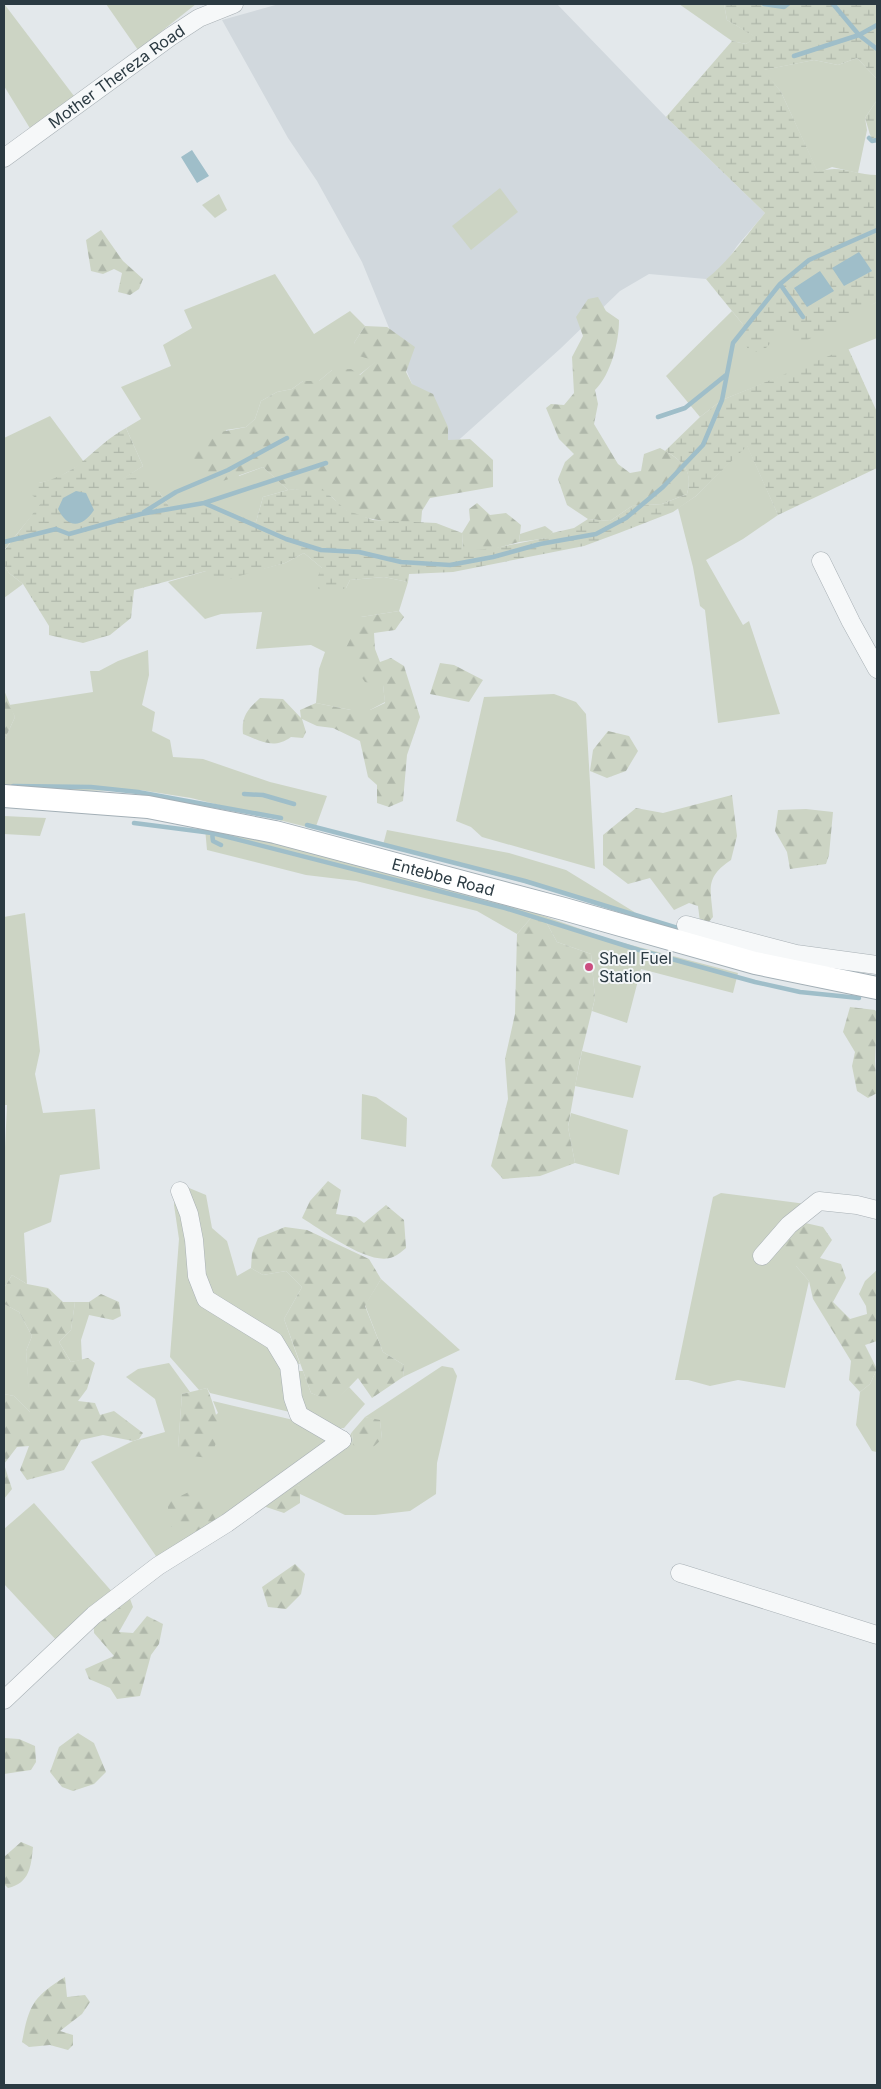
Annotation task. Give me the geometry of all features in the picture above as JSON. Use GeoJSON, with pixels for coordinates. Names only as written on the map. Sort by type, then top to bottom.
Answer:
{"type":"FeatureCollection","features":[{"type":"Feature","properties":{"kind":"main road","name":"Entebbe Road"},"geometry":{"type":"LineString","coordinates":[[4,796],[148,807],[275,832],[564,909],[755,963],[877,988]]}},
{"type":"Feature","properties":{"kind":"street","name":"Mother Thereza Road"},"geometry":{"type":"LineString","coordinates":[[4,158],[170,37],[199,18],[234,4]]}},
{"type":"Feature","properties":{"kind":"street"},"geometry":{"type":"LineString","coordinates":[[821,561],[877,669]]}},
{"type":"Feature","properties":{"kind":"street"},"geometry":{"type":"LineString","coordinates":[[686,925],[796,954],[877,965]]}},
{"type":"Feature","properties":{"kind":"street"},"geometry":{"type":"LineString","coordinates":[[4,1700],[30,1673],[108,1604],[158,1566],[227,1523],[342,1440],[299,1415],[293,1398],[289,1366],[274,1341],[206,1299],[197,1276],[194,1240],[189,1214],[180,1191]]}},
{"type":"Feature","properties":{"kind":"street"},"geometry":{"type":"LineString","coordinates":[[762,1256],[790,1226],[819,1201],[857,1205],[877,1210]]}},
{"type":"Feature","properties":{"kind":"street"},"geometry":{"type":"LineString","coordinates":[[680,1573],[877,1635]]}},
{"type":"Feature","properties":{"kind":"shaded area"},"geometry":{"type":"Polygon","coordinates":[[[279,4],[557,4],[666,117],[765,213],[737,246],[723,267],[706,279],[649,274],[620,291],[560,349],[452,446],[412,384],[362,262],[317,181],[288,138],[222,20],[279,4]]]}},
{"type":"Feature","properties":{"kind":"green space"},"geometry":{"type":"Polygon","coordinates":[[[4,4],[6,4],[74,96],[31,130],[4,86],[4,4]]]}},
{"type":"Feature","properties":{"kind":"green space"},"geometry":{"type":"Polygon","coordinates":[[[106,4],[196,4],[138,50],[106,4]]]}},
{"type":"Feature","properties":{"kind":"green space"},"geometry":{"type":"Polygon","coordinates":[[[679,4],[724,4],[727,20],[756,37],[746,44],[732,41],[679,4]]]}},
{"type":"Feature","properties":{"kind":"green space"},"geometry":{"type":"Polygon","coordinates":[[[724,4],[877,4],[877,79],[857,58],[838,65],[814,60],[764,70],[781,92],[818,172],[840,169],[877,175],[877,302],[802,343],[789,324],[763,351],[749,352],[741,333],[745,327],[706,279],[730,257],[765,213],[666,117],[732,41],[746,44],[755,37],[727,20],[724,4]]]}},
{"type":"Feature","properties":{"kind":"green space"},"geometry":{"type":"Polygon","coordinates":[[[857,58],[877,79],[877,100],[865,118],[867,130],[858,173],[832,167],[818,173],[781,92],[763,70],[814,60],[838,65],[857,58]]]}},
{"type":"Feature","properties":{"kind":"green space"},"geometry":{"type":"Polygon","coordinates":[[[877,100],[877,140],[872,141],[865,118],[877,100]]]}},
{"type":"Feature","properties":{"kind":"green space"},"geometry":{"type":"Polygon","coordinates":[[[500,188],[518,212],[471,250],[452,226],[500,188]]]}},
{"type":"Feature","properties":{"kind":"green space"},"geometry":{"type":"Polygon","coordinates":[[[219,194],[227,210],[215,218],[202,205],[219,194]]]}},
{"type":"Feature","properties":{"kind":"green space"},"geometry":{"type":"Polygon","coordinates":[[[101,230],[123,261],[143,279],[139,289],[130,295],[118,292],[122,273],[114,269],[103,274],[91,271],[86,240],[101,230]]]}},
{"type":"Feature","properties":{"kind":"green space"},"geometry":{"type":"Polygon","coordinates":[[[275,274],[314,334],[350,311],[365,326],[354,343],[377,361],[359,375],[332,370],[319,381],[303,381],[292,389],[277,392],[261,401],[255,419],[246,427],[226,430],[239,476],[263,467],[288,490],[263,497],[256,522],[235,517],[204,503],[171,509],[159,492],[122,479],[143,466],[126,428],[141,419],[121,387],[171,366],[163,345],[192,328],[184,310],[275,274]]]}},
{"type":"Feature","properties":{"kind":"green space"},"geometry":{"type":"Polygon","coordinates":[[[598,297],[606,311],[619,320],[618,338],[610,367],[595,390],[598,404],[594,424],[618,464],[630,473],[641,471],[644,454],[660,448],[680,461],[687,471],[689,478],[687,494],[662,504],[632,506],[610,521],[588,519],[567,505],[558,479],[565,462],[574,454],[559,439],[546,408],[551,404],[564,405],[574,393],[572,357],[583,336],[576,317],[588,299],[598,297]]]}},
{"type":"Feature","properties":{"kind":"green space"},"geometry":{"type":"Polygon","coordinates":[[[877,302],[877,338],[722,400],[700,417],[666,376],[732,311],[745,327],[796,323],[846,314],[877,302]]]}},
{"type":"Feature","properties":{"kind":"green space"},"geometry":{"type":"Polygon","coordinates":[[[365,326],[387,327],[415,347],[406,372],[412,384],[433,394],[448,427],[448,440],[470,439],[493,460],[493,487],[430,498],[422,511],[421,523],[383,521],[356,515],[345,510],[328,494],[317,490],[288,490],[263,467],[220,482],[192,473],[187,452],[200,436],[246,427],[255,419],[261,401],[277,392],[292,389],[303,381],[319,381],[332,370],[351,369],[360,375],[376,361],[359,356],[354,343],[365,326]]]}},
{"type":"Feature","properties":{"kind":"green space"},"geometry":{"type":"Polygon","coordinates":[[[848,348],[877,412],[877,468],[778,515],[747,446],[696,496],[673,512],[584,546],[453,572],[409,574],[408,582],[384,577],[350,580],[346,588],[328,593],[313,586],[322,568],[304,553],[285,563],[222,581],[206,571],[134,590],[131,618],[110,635],[83,643],[49,635],[49,626],[23,584],[9,573],[4,565],[4,551],[41,503],[32,495],[39,483],[65,473],[126,428],[143,466],[123,479],[144,477],[159,492],[171,509],[204,503],[256,522],[263,497],[288,490],[311,488],[325,491],[346,510],[373,520],[436,523],[462,533],[463,550],[495,548],[547,538],[552,533],[574,528],[588,519],[610,521],[632,506],[662,504],[687,494],[689,486],[688,473],[682,463],[665,451],[700,417],[722,400],[848,348]]]}},
{"type":"Feature","properties":{"kind":"green space"},"geometry":{"type":"Polygon","coordinates":[[[50,416],[84,462],[56,479],[39,483],[42,503],[4,550],[4,438],[50,416]]]}},
{"type":"Feature","properties":{"kind":"green space"},"geometry":{"type":"Polygon","coordinates":[[[747,445],[778,515],[743,539],[706,560],[743,625],[749,621],[780,714],[718,723],[705,610],[700,606],[693,567],[678,508],[696,496],[747,445]]]}},
{"type":"Feature","properties":{"kind":"green space"},"geometry":{"type":"Polygon","coordinates":[[[477,503],[490,515],[506,513],[521,525],[519,542],[486,551],[463,550],[462,533],[470,520],[469,509],[477,503]]]}},
{"type":"Feature","properties":{"kind":"green space"},"geometry":{"type":"Polygon","coordinates":[[[545,526],[553,532],[548,538],[519,542],[520,534],[545,526]]]}},
{"type":"Feature","properties":{"kind":"green space"},"geometry":{"type":"Polygon","coordinates":[[[304,553],[346,588],[350,580],[384,577],[408,582],[399,611],[361,617],[383,685],[385,702],[370,710],[351,710],[316,703],[319,669],[325,652],[311,645],[256,649],[262,612],[221,614],[205,619],[168,582],[206,571],[262,569],[285,563],[304,553]]]}},
{"type":"Feature","properties":{"kind":"green space"},"geometry":{"type":"Polygon","coordinates":[[[4,565],[9,573],[23,584],[4,598],[4,565]]]}},
{"type":"Feature","properties":{"kind":"green space"},"geometry":{"type":"Polygon","coordinates":[[[399,611],[404,617],[395,630],[374,633],[375,649],[380,662],[391,658],[404,666],[420,717],[407,755],[403,801],[389,807],[377,803],[377,785],[368,777],[360,741],[333,728],[317,726],[302,719],[306,732],[303,738],[291,737],[285,741],[273,744],[243,734],[243,722],[246,713],[260,698],[283,699],[301,718],[300,710],[316,703],[351,710],[370,710],[385,703],[383,685],[365,682],[344,652],[361,617],[399,611]]]}},
{"type":"Feature","properties":{"kind":"green space"},"geometry":{"type":"Polygon","coordinates":[[[148,650],[149,675],[142,705],[155,712],[152,731],[170,740],[173,757],[203,759],[270,782],[327,796],[315,829],[191,798],[140,790],[4,789],[4,741],[15,717],[9,705],[93,692],[90,671],[99,671],[118,661],[148,650]]]}},
{"type":"Feature","properties":{"kind":"green space"},"geometry":{"type":"Polygon","coordinates":[[[440,663],[454,665],[483,680],[469,702],[430,694],[440,663]]]}},
{"type":"Feature","properties":{"kind":"green space"},"geometry":{"type":"Polygon","coordinates":[[[4,690],[15,717],[4,741],[4,690]]]}},
{"type":"Feature","properties":{"kind":"green space"},"geometry":{"type":"Polygon","coordinates":[[[554,694],[576,702],[586,714],[595,869],[482,837],[471,827],[456,821],[484,697],[554,694]]]}},
{"type":"Feature","properties":{"kind":"green space"},"geometry":{"type":"Polygon","coordinates":[[[608,731],[629,736],[638,751],[626,771],[607,778],[590,771],[593,750],[608,731]]]}},
{"type":"Feature","properties":{"kind":"green space"},"geometry":{"type":"Polygon","coordinates":[[[732,795],[737,836],[731,860],[722,866],[713,879],[711,891],[713,917],[706,925],[700,922],[698,906],[689,903],[674,910],[650,878],[628,884],[603,865],[603,835],[636,808],[663,813],[732,795]]]}},
{"type":"Feature","properties":{"kind":"green space"},"geometry":{"type":"Polygon","coordinates":[[[806,809],[833,812],[829,855],[826,864],[790,869],[787,852],[775,831],[778,810],[806,809]]]}},
{"type":"Feature","properties":{"kind":"green space"},"geometry":{"type":"Polygon","coordinates":[[[4,816],[46,818],[40,836],[4,834],[4,816]]]}},
{"type":"Feature","properties":{"kind":"green space"},"geometry":{"type":"Polygon","coordinates":[[[205,828],[278,844],[524,909],[612,940],[738,973],[733,993],[641,969],[627,1023],[592,1011],[595,998],[591,954],[557,942],[545,920],[531,918],[517,934],[477,911],[356,881],[306,875],[207,850],[205,828]]]}},
{"type":"Feature","properties":{"kind":"green space"},"geometry":{"type":"Polygon","coordinates":[[[387,830],[509,853],[566,870],[636,913],[383,845],[387,830]]]}},
{"type":"Feature","properties":{"kind":"green space"},"geometry":{"type":"Polygon","coordinates":[[[25,913],[40,1051],[35,1074],[43,1113],[95,1109],[100,1169],[60,1175],[51,1222],[24,1233],[27,1284],[12,1275],[4,1288],[4,1168],[7,1105],[4,1105],[4,917],[25,913]]]}},
{"type":"Feature","properties":{"kind":"green space"},"geometry":{"type":"Polygon","coordinates":[[[531,918],[545,920],[557,942],[591,954],[595,998],[580,1059],[568,1127],[575,1163],[540,1176],[503,1179],[491,1166],[508,1099],[505,1059],[515,1014],[517,934],[531,918]]]}},
{"type":"Feature","properties":{"kind":"green space"},"geometry":{"type":"Polygon","coordinates":[[[850,1007],[875,1010],[877,1013],[875,1061],[877,1093],[868,1098],[857,1091],[852,1066],[855,1052],[843,1032],[850,1007]]]}},
{"type":"Feature","properties":{"kind":"green space"},"geometry":{"type":"Polygon","coordinates":[[[582,1051],[641,1066],[633,1098],[575,1086],[582,1051]]]}},
{"type":"Feature","properties":{"kind":"green space"},"geometry":{"type":"Polygon","coordinates":[[[362,1094],[376,1097],[407,1118],[406,1147],[361,1139],[362,1094]]]}},
{"type":"Feature","properties":{"kind":"green space"},"geometry":{"type":"Polygon","coordinates":[[[571,1113],[628,1130],[619,1175],[575,1163],[568,1127],[571,1113]]]}},
{"type":"Feature","properties":{"kind":"green space"},"geometry":{"type":"Polygon","coordinates":[[[328,1181],[341,1190],[336,1214],[356,1217],[364,1223],[386,1205],[404,1220],[406,1248],[393,1257],[383,1259],[372,1257],[346,1246],[302,1218],[310,1201],[328,1181]]]}},
{"type":"Feature","properties":{"kind":"green space"},"geometry":{"type":"Polygon","coordinates":[[[177,1183],[206,1195],[212,1228],[227,1241],[237,1276],[251,1268],[263,1275],[286,1271],[302,1287],[284,1319],[300,1364],[290,1363],[285,1367],[294,1413],[210,1393],[207,1388],[199,1390],[170,1357],[179,1239],[174,1205],[177,1183]]]}},
{"type":"Feature","properties":{"kind":"green space"},"geometry":{"type":"Polygon","coordinates":[[[721,1193],[806,1204],[796,1266],[809,1281],[785,1388],[738,1380],[710,1386],[688,1380],[675,1380],[713,1197],[721,1193]]]}},
{"type":"Feature","properties":{"kind":"green space"},"geometry":{"type":"Polygon","coordinates":[[[801,1222],[823,1227],[832,1240],[820,1258],[841,1264],[846,1278],[833,1302],[850,1319],[867,1314],[866,1306],[859,1294],[865,1281],[877,1270],[877,1341],[865,1345],[877,1369],[870,1384],[860,1392],[849,1380],[851,1361],[813,1299],[809,1281],[796,1266],[783,1245],[801,1222]]]}},
{"type":"Feature","properties":{"kind":"green space"},"geometry":{"type":"Polygon","coordinates":[[[285,1227],[307,1230],[369,1259],[381,1279],[365,1306],[383,1352],[404,1365],[403,1377],[372,1398],[358,1378],[334,1403],[311,1393],[284,1319],[302,1287],[286,1271],[263,1275],[251,1268],[252,1253],[258,1238],[285,1227]]]}},
{"type":"Feature","properties":{"kind":"green space"},"geometry":{"type":"Polygon","coordinates":[[[12,1275],[27,1284],[48,1288],[63,1302],[75,1302],[71,1330],[59,1342],[71,1362],[88,1358],[95,1363],[87,1389],[78,1401],[95,1403],[100,1415],[114,1411],[143,1433],[139,1439],[133,1441],[103,1435],[81,1440],[64,1470],[27,1480],[20,1470],[29,1446],[17,1447],[4,1464],[4,1394],[14,1396],[30,1412],[26,1351],[32,1336],[19,1312],[4,1304],[4,1288],[12,1275]]]}},
{"type":"Feature","properties":{"kind":"green space"},"geometry":{"type":"Polygon","coordinates":[[[381,1279],[460,1350],[403,1377],[404,1365],[383,1352],[365,1305],[381,1279]]]}},
{"type":"Feature","properties":{"kind":"green space"},"geometry":{"type":"Polygon","coordinates":[[[101,1294],[119,1302],[121,1316],[113,1320],[89,1315],[89,1302],[101,1294]]]}},
{"type":"Feature","properties":{"kind":"green space"},"geometry":{"type":"Polygon","coordinates":[[[75,1302],[89,1302],[89,1315],[81,1340],[82,1360],[71,1362],[59,1342],[71,1330],[75,1302]]]}},
{"type":"Feature","properties":{"kind":"green space"},"geometry":{"type":"Polygon","coordinates":[[[4,1304],[19,1312],[32,1336],[26,1351],[31,1413],[14,1396],[4,1394],[4,1304]]]}},
{"type":"Feature","properties":{"kind":"green space"},"geometry":{"type":"Polygon","coordinates":[[[169,1363],[190,1392],[182,1394],[178,1448],[218,1413],[213,1401],[302,1422],[336,1440],[158,1559],[91,1462],[133,1441],[165,1432],[155,1399],[126,1377],[138,1369],[169,1363]]]}},
{"type":"Feature","properties":{"kind":"green space"},"geometry":{"type":"Polygon","coordinates":[[[442,1366],[453,1368],[457,1376],[437,1463],[436,1494],[410,1511],[375,1515],[345,1515],[300,1494],[300,1486],[291,1483],[343,1447],[352,1432],[353,1445],[382,1439],[380,1421],[365,1417],[442,1366]]]}},
{"type":"Feature","properties":{"kind":"green space"},"geometry":{"type":"Polygon","coordinates":[[[877,1369],[877,1452],[872,1451],[856,1425],[860,1392],[870,1384],[877,1369]]]}},
{"type":"Feature","properties":{"kind":"green space"},"geometry":{"type":"Polygon","coordinates":[[[295,1371],[303,1371],[311,1393],[334,1402],[349,1387],[365,1404],[344,1428],[334,1429],[303,1413],[295,1371]]]}},
{"type":"Feature","properties":{"kind":"green space"},"geometry":{"type":"Polygon","coordinates":[[[207,1388],[214,1406],[218,1432],[214,1449],[209,1458],[192,1456],[178,1448],[182,1394],[207,1388]]]}},
{"type":"Feature","properties":{"kind":"green space"},"geometry":{"type":"Polygon","coordinates":[[[365,1417],[380,1420],[382,1439],[371,1449],[364,1449],[353,1445],[352,1432],[365,1417]]]}},
{"type":"Feature","properties":{"kind":"green space"},"geometry":{"type":"Polygon","coordinates":[[[4,1464],[12,1489],[4,1499],[4,1464]]]}},
{"type":"Feature","properties":{"kind":"green space"},"geometry":{"type":"Polygon","coordinates":[[[279,1478],[300,1486],[300,1503],[284,1513],[266,1507],[264,1489],[279,1478]]]}},
{"type":"Feature","properties":{"kind":"green space"},"geometry":{"type":"Polygon","coordinates":[[[195,1489],[224,1511],[219,1523],[201,1532],[168,1526],[168,1502],[195,1489]]]}},
{"type":"Feature","properties":{"kind":"green space"},"geometry":{"type":"Polygon","coordinates":[[[34,1503],[114,1594],[58,1642],[4,1584],[4,1529],[34,1503]]]}},
{"type":"Feature","properties":{"kind":"green space"},"geometry":{"type":"Polygon","coordinates":[[[295,1564],[305,1574],[301,1594],[286,1609],[268,1607],[262,1587],[295,1564]]]}},
{"type":"Feature","properties":{"kind":"green space"},"geometry":{"type":"Polygon","coordinates":[[[129,1596],[133,1607],[119,1632],[133,1633],[147,1616],[163,1624],[159,1644],[151,1655],[140,1696],[117,1699],[110,1688],[89,1679],[85,1669],[114,1656],[94,1633],[93,1610],[129,1596]]]}},
{"type":"Feature","properties":{"kind":"green space"},"geometry":{"type":"Polygon","coordinates":[[[78,1733],[94,1743],[106,1772],[94,1784],[73,1791],[62,1787],[50,1772],[59,1747],[78,1733]]]}},
{"type":"Feature","properties":{"kind":"green space"},"geometry":{"type":"Polygon","coordinates":[[[4,1738],[19,1739],[35,1746],[36,1762],[31,1770],[4,1774],[4,1738]]]}},
{"type":"Feature","properties":{"kind":"green space"},"geometry":{"type":"Polygon","coordinates":[[[21,1842],[33,1847],[30,1867],[21,1882],[8,1888],[4,1884],[4,1857],[21,1842]]]}},
{"type":"Feature","properties":{"kind":"green space"},"geometry":{"type":"Polygon","coordinates":[[[65,1977],[67,1997],[85,1995],[90,2002],[82,2014],[60,2031],[73,2035],[73,2045],[68,2050],[50,2045],[29,2047],[22,2042],[30,2010],[46,1990],[65,1977]]]}},
{"type":"Feature","properties":{"kind":"water"},"geometry":{"type":"Polygon","coordinates":[[[192,150],[209,176],[197,183],[181,157],[192,150]]]}},
{"type":"Feature","properties":{"kind":"water"},"geometry":{"type":"Polygon","coordinates":[[[859,252],[872,271],[844,286],[832,268],[859,252]]]}},
{"type":"Feature","properties":{"kind":"water"},"geometry":{"type":"Polygon","coordinates":[[[820,271],[834,291],[807,307],[794,288],[820,271]]]}},
{"type":"Feature","properties":{"kind":"water"},"geometry":{"type":"Polygon","coordinates":[[[76,491],[86,493],[94,510],[85,520],[75,524],[66,520],[58,509],[63,498],[76,491]]]}},
{"type":"Feature","properties":{"kind":"waterway"},"geometry":{"type":"LineString","coordinates":[[764,4],[784,7],[788,4]]}},
{"type":"Feature","properties":{"kind":"waterway"},"geometry":{"type":"LineString","coordinates":[[833,4],[859,35],[877,49]]}},
{"type":"Feature","properties":{"kind":"waterway"},"geometry":{"type":"LineString","coordinates":[[794,56],[859,35],[877,25]]}},
{"type":"Feature","properties":{"kind":"waterway"},"geometry":{"type":"LineString","coordinates":[[869,138],[872,141],[877,140]]}},
{"type":"Feature","properties":{"kind":"waterway"},"geometry":{"type":"LineString","coordinates":[[204,503],[286,539],[321,550],[359,552],[401,562],[450,565],[493,557],[540,544],[596,534],[626,518],[663,487],[703,445],[722,400],[733,343],[780,284],[809,260],[877,230]]}},
{"type":"Feature","properties":{"kind":"waterway"},"geometry":{"type":"LineString","coordinates":[[780,284],[803,317]]}},
{"type":"Feature","properties":{"kind":"waterway"},"geometry":{"type":"LineString","coordinates":[[658,417],[685,408],[726,375]]}},
{"type":"Feature","properties":{"kind":"waterway"},"geometry":{"type":"LineString","coordinates":[[144,512],[176,492],[228,470],[287,438]]}},
{"type":"Feature","properties":{"kind":"waterway"},"geometry":{"type":"LineString","coordinates":[[4,542],[56,529],[69,534],[141,514],[204,503],[326,463]]}},
{"type":"Feature","properties":{"kind":"waterway"},"geometry":{"type":"LineString","coordinates":[[13,786],[91,787],[138,792],[281,818]]}},
{"type":"Feature","properties":{"kind":"waterway"},"geometry":{"type":"LineString","coordinates":[[244,794],[263,795],[294,804]]}},
{"type":"Feature","properties":{"kind":"waterway"},"geometry":{"type":"LineString","coordinates":[[134,823],[212,833],[213,841],[221,845]]}},
{"type":"Feature","properties":{"kind":"waterway"},"geometry":{"type":"LineString","coordinates":[[307,825],[525,881],[684,930]]}},
{"type":"Feature","properties":{"kind":"waterway"},"geometry":{"type":"LineString","coordinates":[[212,833],[505,908],[639,950],[755,982],[800,992],[859,998]]}},
{"type":"Feature","properties":{"kind":"place","name":"Shell Fuel Station"},"geometry":{"type":"Point","coordinates":[589,967]}}]}
